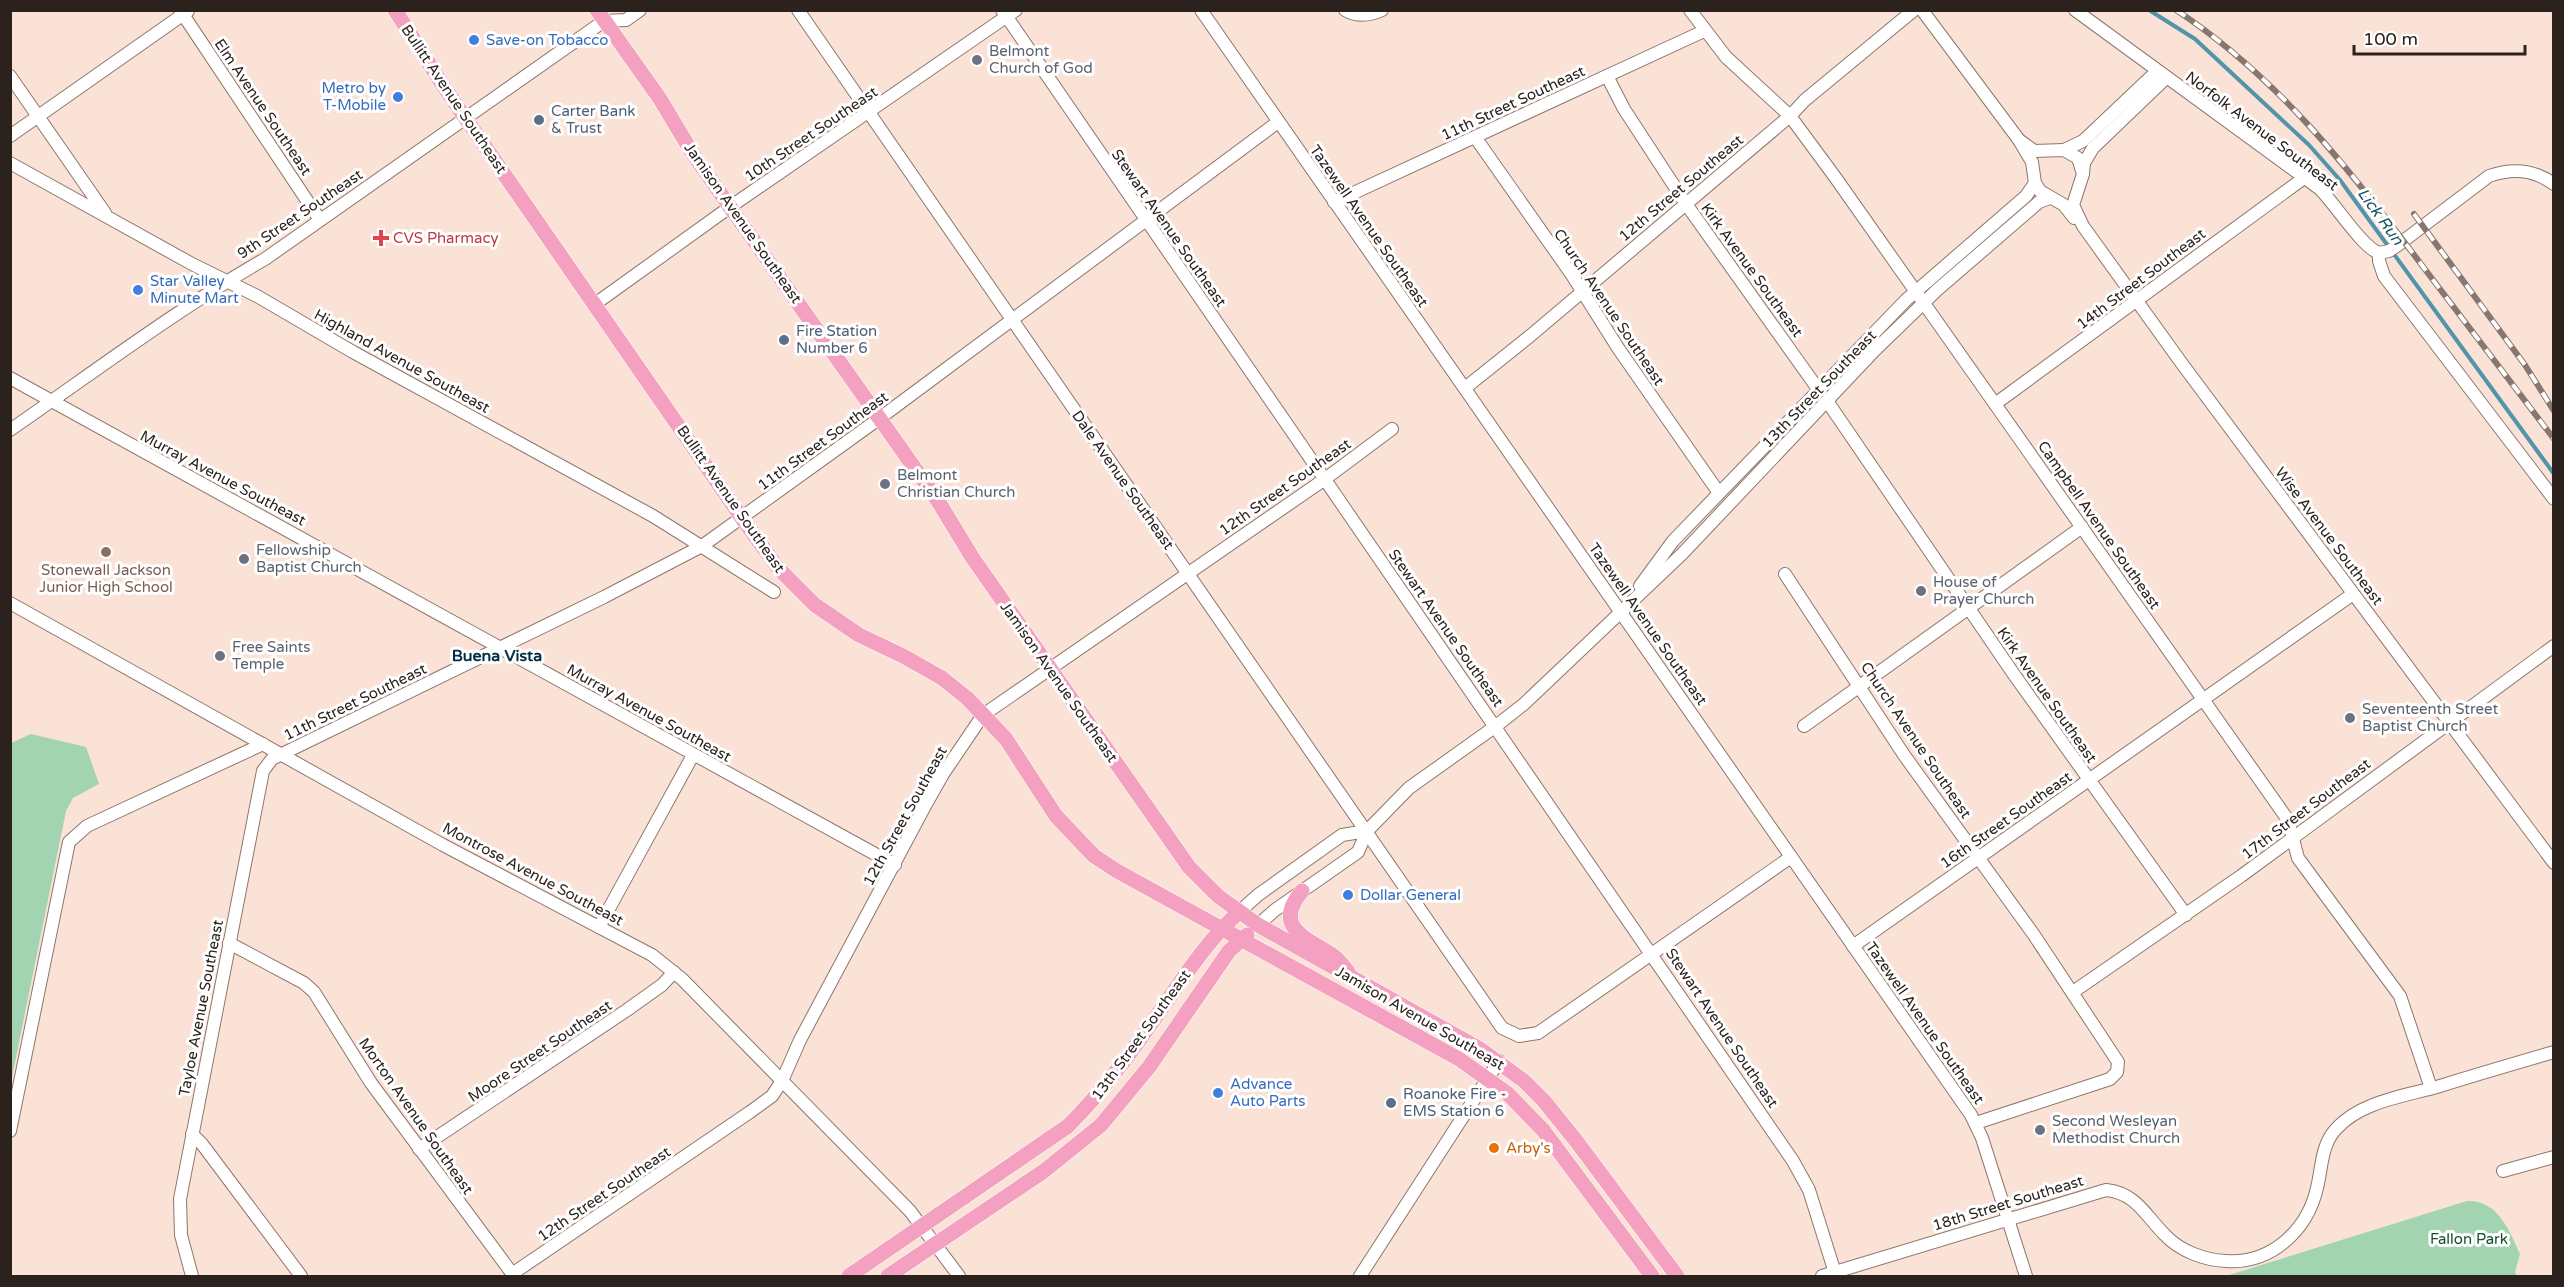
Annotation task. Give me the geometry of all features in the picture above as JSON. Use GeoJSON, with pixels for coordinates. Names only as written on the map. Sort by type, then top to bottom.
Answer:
{"type":"FeatureCollection","features":[{"type":"Feature","properties":{"kind":"main road","name":"Bullitt Avenue Southeast"},"geometry":{"type":"LineString","coordinates":[[394,10],[778,568],[815,605],[858,635],[942,678],[967,698],[1006,739],[1056,816],[1094,856],[1221,928]]}},
{"type":"Feature","properties":{"kind":"main road","name":"Jamison Avenue Southeast"},"geometry":{"type":"LineString","coordinates":[[603,14],[730,207],[938,501],[972,557],[1189,867],[1202,882],[1258,925],[1499,1061],[1544,1101],[1677,1276]]}},
{"type":"Feature","properties":{"kind":"main road"},"geometry":{"type":"LineString","coordinates":[[1302,891],[1292,906],[1294,928],[1305,940],[1335,957],[1353,979]]}},
{"type":"Feature","properties":{"kind":"main road","name":"13th Street Southeast"},"geometry":{"type":"LineString","coordinates":[[849,1276],[1068,1126],[1094,1101],[1138,1044],[1214,935],[1239,912]]}},
{"type":"Feature","properties":{"kind":"main road","name":"13th Street Southeast"},"geometry":{"type":"LineString","coordinates":[[888,1276],[1044,1171],[1101,1125],[1149,1067],[1229,951],[1258,925]]}},
{"type":"Feature","properties":{"kind":"main road","name":"Jamison Avenue Southeast"},"geometry":{"type":"LineString","coordinates":[[1221,928],[1459,1059],[1522,1107],[1543,1130],[1652,1276]]}},
{"type":"Feature","properties":{"kind":"street","name":"9th Street Southeast"},"geometry":{"type":"LineString","coordinates":[[10,430],[227,281],[265,259],[466,117],[603,14],[626,20],[640,10]]}},
{"type":"Feature","properties":{"kind":"street","name":"Dale Avenue Southeast"},"geometry":{"type":"LineString","coordinates":[[798,10],[1011,321],[1367,831],[1498,1024],[1509,1033],[1519,1036],[1538,1033],[1653,953]]}},
{"type":"Feature","properties":{"kind":"street","name":"Tazewell Avenue Southeast"},"geometry":{"type":"LineString","coordinates":[[1201,10],[1976,1123],[2026,1276]]}},
{"type":"Feature","properties":{"kind":"street"},"geometry":{"type":"LineString","coordinates":[[1345,10],[1359,15],[1369,15],[1382,10]]}},
{"type":"Feature","properties":{"kind":"street","name":"Campbell Avenue Southeast"},"geometry":{"type":"LineString","coordinates":[[1690,10],[1726,57],[1790,116],[1916,290],[2288,820],[2298,858],[2400,996],[2431,1088]]}},
{"type":"Feature","properties":{"kind":"street","name":"12th Street Southeast"},"geometry":{"type":"LineString","coordinates":[[1465,388],[1583,292],[1790,116],[1805,100],[1914,10]]}},
{"type":"Feature","properties":{"kind":"street","name":"Wise Avenue Southeast"},"geometry":{"type":"LineString","coordinates":[[1922,10],[2019,140],[2032,162],[2034,177],[2040,191],[2064,205],[2083,226],[2553,863]]}},
{"type":"Feature","properties":{"kind":"street","name":"Norfolk Avenue Southeast"},"geometry":{"type":"LineString","coordinates":[[2075,10],[2304,178],[2335,204],[2367,246],[2379,253]]}},
{"type":"Feature","properties":{"kind":"street"},"geometry":{"type":"LineString","coordinates":[[10,136],[184,12]]}},
{"type":"Feature","properties":{"kind":"street","name":"Elm Avenue Southeast"},"geometry":{"type":"LineString","coordinates":[[184,12],[320,220]]}},
{"type":"Feature","properties":{"kind":"street","name":"10th Street Southeast"},"geometry":{"type":"LineString","coordinates":[[595,304],[730,207],[869,114],[1008,13]]}},
{"type":"Feature","properties":{"kind":"street","name":"Stewart Avenue Southeast"},"geometry":{"type":"LineString","coordinates":[[1008,13],[1146,220],[1653,953],[1793,1161],[1809,1190],[1836,1275]]}},
{"type":"Feature","properties":{"kind":"street","name":"11th Street Southeast"},"geometry":{"type":"LineString","coordinates":[[1334,202],[1704,31]]}},
{"type":"Feature","properties":{"kind":"street"},"geometry":{"type":"LineString","coordinates":[[2019,140],[2034,151],[2064,150],[2083,141],[2161,74]]}},
{"type":"Feature","properties":{"kind":"street"},"geometry":{"type":"LineString","coordinates":[[2083,174],[2084,163],[2093,148],[2161,74]]}},
{"type":"Feature","properties":{"kind":"street"},"geometry":{"type":"LineString","coordinates":[[10,76],[107,217]]}},
{"type":"Feature","properties":{"kind":"street","name":"Kirk Avenue Southeast"},"geometry":{"type":"LineString","coordinates":[[1607,76],[1624,109],[1686,204],[1818,389]]}},
{"type":"Feature","properties":{"kind":"street","name":"11th Street Southeast"},"geometry":{"type":"LineString","coordinates":[[282,754],[680,560],[880,418],[1278,122]]}},
{"type":"Feature","properties":{"kind":"street","name":"Church Avenue Southeast"},"geometry":{"type":"LineString","coordinates":[[1475,137],[1719,493]]}},
{"type":"Feature","properties":{"kind":"street"},"geometry":{"type":"LineString","coordinates":[[2064,150],[2078,158],[2083,174]]}},
{"type":"Feature","properties":{"kind":"street"},"geometry":{"type":"LineString","coordinates":[[2034,177],[2038,160],[2049,151]]}},
{"type":"Feature","properties":{"kind":"street","name":"Highland Avenue Southeast"},"geometry":{"type":"LineString","coordinates":[[10,163],[653,516],[774,592]]}},
{"type":"Feature","properties":{"kind":"street"},"geometry":{"type":"LineString","coordinates":[[2553,184],[2525,171],[2502,171],[2488,176],[2398,245],[2389,251],[2379,253],[2384,276],[2553,499]]}},
{"type":"Feature","properties":{"kind":"street","name":"Wise Avenue Southeast"},"geometry":{"type":"LineString","coordinates":[[2083,174],[2073,205],[2083,226]]}},
{"type":"Feature","properties":{"kind":"street","name":"13th Street Southeast"},"geometry":{"type":"LineString","coordinates":[[1622,612],[1673,541],[1916,290],[2026,196],[2034,177]]}},
{"type":"Feature","properties":{"kind":"street","name":"14th Street Southeast"},"geometry":{"type":"LineString","coordinates":[[1995,404],[2304,178]]}},
{"type":"Feature","properties":{"kind":"street"},"geometry":{"type":"LineString","coordinates":[[2052,198],[2073,195],[2078,189]]}},
{"type":"Feature","properties":{"kind":"street","name":"13th Street Southeast"},"geometry":{"type":"LineString","coordinates":[[1258,925],[1358,852],[1367,831],[1409,788],[1524,704],[1682,554],[1924,302],[2040,202],[2052,198]]}},
{"type":"Feature","properties":{"kind":"street","name":"Murray Avenue Southeast"},"geometry":{"type":"LineString","coordinates":[[10,378],[895,865]]}},
{"type":"Feature","properties":{"kind":"street","name":"Kirk Avenue Southeast"},"geometry":{"type":"LineString","coordinates":[[1827,401],[2088,780],[2186,915]]}},
{"type":"Feature","properties":{"kind":"street","name":"12th Street Southeast"},"geometry":{"type":"LineString","coordinates":[[513,1275],[772,1096],[943,774],[983,715],[1325,479],[1392,429]]}},
{"type":"Feature","properties":{"kind":"street"},"geometry":{"type":"LineString","coordinates":[[1803,726],[2082,527]]}},
{"type":"Feature","properties":{"kind":"street","name":"Church Avenue Southeast"},"geometry":{"type":"LineString","coordinates":[[1785,574],[1904,754],[2073,992],[2114,1052],[2118,1062],[2117,1072],[2109,1079],[1976,1123]]}},
{"type":"Feature","properties":{"kind":"street","name":"16th Street Southeast"},"geometry":{"type":"LineString","coordinates":[[1853,946],[2202,698],[2353,594]]}},
{"type":"Feature","properties":{"kind":"street","name":"Montrose Avenue Southeast"},"geometry":{"type":"LineString","coordinates":[[10,603],[442,845],[632,944],[674,972],[923,1227],[959,1276]]}},
{"type":"Feature","properties":{"kind":"street","name":"17th Street Southeast"},"geometry":{"type":"LineString","coordinates":[[2073,992],[2292,839],[2553,646]]}},
{"type":"Feature","properties":{"kind":"street"},"geometry":{"type":"LineString","coordinates":[[10,1131],[69,842],[87,826],[263,744]]}},
{"type":"Feature","properties":{"kind":"street","name":"Tayloe Avenue Southeast"},"geometry":{"type":"LineString","coordinates":[[192,1276],[181,1235],[179,1215],[192,1134],[263,771],[272,759],[282,754]]}},
{"type":"Feature","properties":{"kind":"street"},"geometry":{"type":"LineString","coordinates":[[599,927],[693,755]]}},
{"type":"Feature","properties":{"kind":"street","name":"13th Street Southeast"},"geometry":{"type":"LineString","coordinates":[[1239,912],[1257,895],[1342,835],[1367,831]]}},
{"type":"Feature","properties":{"kind":"street"},"geometry":{"type":"LineString","coordinates":[[1653,953],[1791,857]]}},
{"type":"Feature","properties":{"kind":"street","name":"Morton Avenue Southeast"},"geometry":{"type":"LineString","coordinates":[[229,943],[304,983],[314,992],[371,1083],[513,1275]]}},
{"type":"Feature","properties":{"kind":"street","name":"Moore Street Southeast"},"geometry":{"type":"LineString","coordinates":[[419,1149],[627,1010],[662,985],[674,972]]}},
{"type":"Feature","properties":{"kind":"street","name":"18th Street Southeast"},"geometry":{"type":"LineString","coordinates":[[1822,1276],[1836,1275],[2097,1192],[2117,1191],[2133,1199],[2167,1237],[2194,1254],[2226,1261],[2254,1258],[2269,1253],[2284,1244],[2303,1221],[2317,1190],[2324,1151],[2336,1129],[2356,1112],[2553,1052]]}},
{"type":"Feature","properties":{"kind":"street"},"geometry":{"type":"LineString","coordinates":[[1360,1276],[1499,1061]]}},
{"type":"Feature","properties":{"kind":"street"},"geometry":{"type":"LineString","coordinates":[[192,1134],[202,1144],[301,1276]]}},
{"type":"Feature","properties":{"kind":"street"},"geometry":{"type":"LineString","coordinates":[[2503,1171],[2553,1157]]}},
{"type":"Feature","properties":{"kind":"green space"},"geometry":{"type":"Polygon","coordinates":[[[31,734],[86,747],[99,784],[73,798],[66,811],[11,1082],[11,743],[31,734]]]}},
{"type":"Feature","properties":{"kind":"green space","name":"Fallon Park"},"geometry":{"type":"Polygon","coordinates":[[[2467,1201],[2487,1205],[2507,1226],[2520,1254],[2515,1272],[2517,1276],[2226,1276],[2467,1201]]]}},
{"type":"Feature","properties":{"kind":"waterway","name":"Lick Run"},"geometry":{"type":"LineString","coordinates":[[2149,10],[2195,39],[2309,145],[2340,180],[2554,474]]}},
{"type":"Feature","properties":{"kind":"railway"},"geometry":{"type":"LineString","coordinates":[[2176,10],[2248,65],[2311,128],[2341,162],[2554,439]]}},
{"type":"Feature","properties":{"kind":"railway"},"geometry":{"type":"LineString","coordinates":[[2414,214],[2525,365],[2554,411]]}},
{"type":"Feature","properties":{"kind":"place","name":"Save-on Tobacco"},"geometry":{"type":"Point","coordinates":[474,40]}},
{"type":"Feature","properties":{"kind":"place","name":"Belmont Church of God"},"geometry":{"type":"Point","coordinates":[977,60]}},
{"type":"Feature","properties":{"kind":"place","name":"Metro by T-Mobile"},"geometry":{"type":"Point","coordinates":[398,97]}},
{"type":"Feature","properties":{"kind":"place","name":"Carter Bank & Trust"},"geometry":{"type":"Point","coordinates":[539,120]}},
{"type":"Feature","properties":{"kind":"place","name":"CVS Pharmacy"},"geometry":{"type":"Point","coordinates":[381,238]}},
{"type":"Feature","properties":{"kind":"place","name":"Star Valley Minute Mart"},"geometry":{"type":"Point","coordinates":[138,290]}},
{"type":"Feature","properties":{"kind":"place","name":"Fire Station Number 6"},"geometry":{"type":"Point","coordinates":[784,340]}},
{"type":"Feature","properties":{"kind":"place","name":"Belmont Christian Church"},"geometry":{"type":"Point","coordinates":[885,484]}},
{"type":"Feature","properties":{"kind":"place","name":"Stonewall Jackson Junior High School"},"geometry":{"type":"Point","coordinates":[106,552]}},
{"type":"Feature","properties":{"kind":"place","name":"Fellowship Baptist Church"},"geometry":{"type":"Point","coordinates":[244,559]}},
{"type":"Feature","properties":{"kind":"place","name":"House of Prayer Church"},"geometry":{"type":"Point","coordinates":[1921,591]}},
{"type":"Feature","properties":{"kind":"place","name":"Free Saints Temple"},"geometry":{"type":"Point","coordinates":[220,656]}},
{"type":"Feature","properties":{"kind":"place","name":"Seventeenth Street Baptist Church"},"geometry":{"type":"Point","coordinates":[2350,718]}},
{"type":"Feature","properties":{"kind":"place","name":"Dollar General"},"geometry":{"type":"Point","coordinates":[1348,895]}},
{"type":"Feature","properties":{"kind":"place","name":"Advance Auto Parts"},"geometry":{"type":"Point","coordinates":[1218,1093]}},
{"type":"Feature","properties":{"kind":"place","name":"Roanoke Fire - EMS Station 6"},"geometry":{"type":"Point","coordinates":[1391,1103]}},
{"type":"Feature","properties":{"kind":"place","name":"Second Wesleyan Methodist Church"},"geometry":{"type":"Point","coordinates":[2040,1130]}},
{"type":"Feature","properties":{"kind":"place","name":"Arby's"},"geometry":{"type":"Point","coordinates":[1494,1148]}},
{"type":"Feature","properties":{"kind":"district","name":"Buena Vista"},"geometry":{"type":"Point","coordinates":[497,655]}}]}
